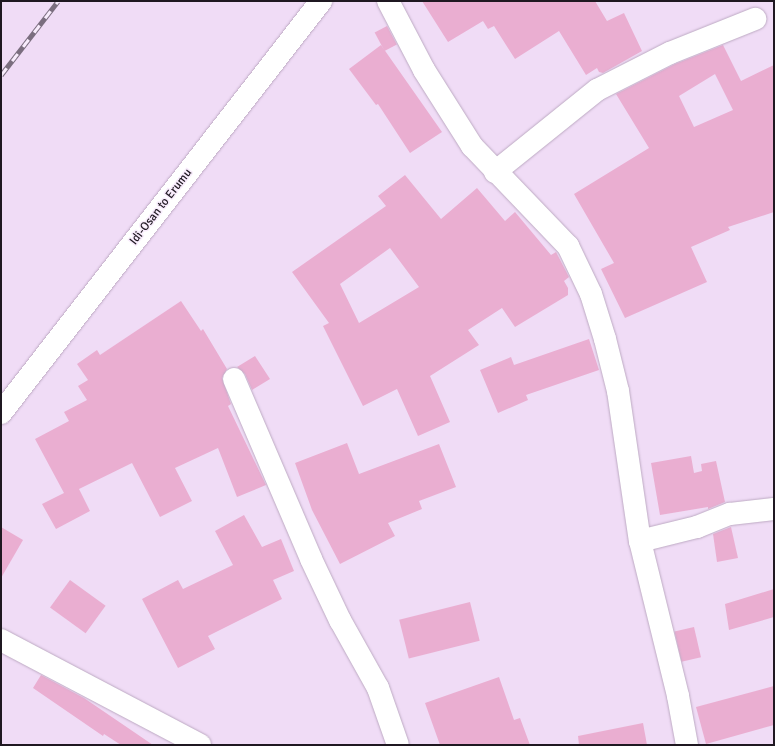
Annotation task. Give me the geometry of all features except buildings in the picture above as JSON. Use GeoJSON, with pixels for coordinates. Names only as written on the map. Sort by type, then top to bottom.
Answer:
{"type":"FeatureCollection","features":[{"type":"Feature","properties":{"kind":"street","name":"Idi-Osan to Erumu"},"geometry":{"type":"LineString","coordinates":[[1,414],[321,1]]}},
{"type":"Feature","properties":{"kind":"street"},"geometry":{"type":"LineString","coordinates":[[388,1],[447,108],[472,146],[495,172],[568,246],[591,294],[605,339],[618,391],[640,541],[678,696],[687,745]]}},
{"type":"Feature","properties":{"kind":"street"},"geometry":{"type":"LineString","coordinates":[[495,172],[597,90],[670,53],[755,19]]}},
{"type":"Feature","properties":{"kind":"street"},"geometry":{"type":"LineString","coordinates":[[234,379],[311,559],[340,620],[378,688],[398,745]]}},
{"type":"Feature","properties":{"kind":"street"},"geometry":{"type":"LineString","coordinates":[[640,541],[697,527],[730,514],[774,508]]}},
{"type":"Feature","properties":{"kind":"street"},"geometry":{"type":"LineString","coordinates":[[1,640],[200,745]]}},
{"type":"Feature","properties":{"kind":"railway"},"geometry":{"type":"LineString","coordinates":[[1,75],[58,1]]}}]}
